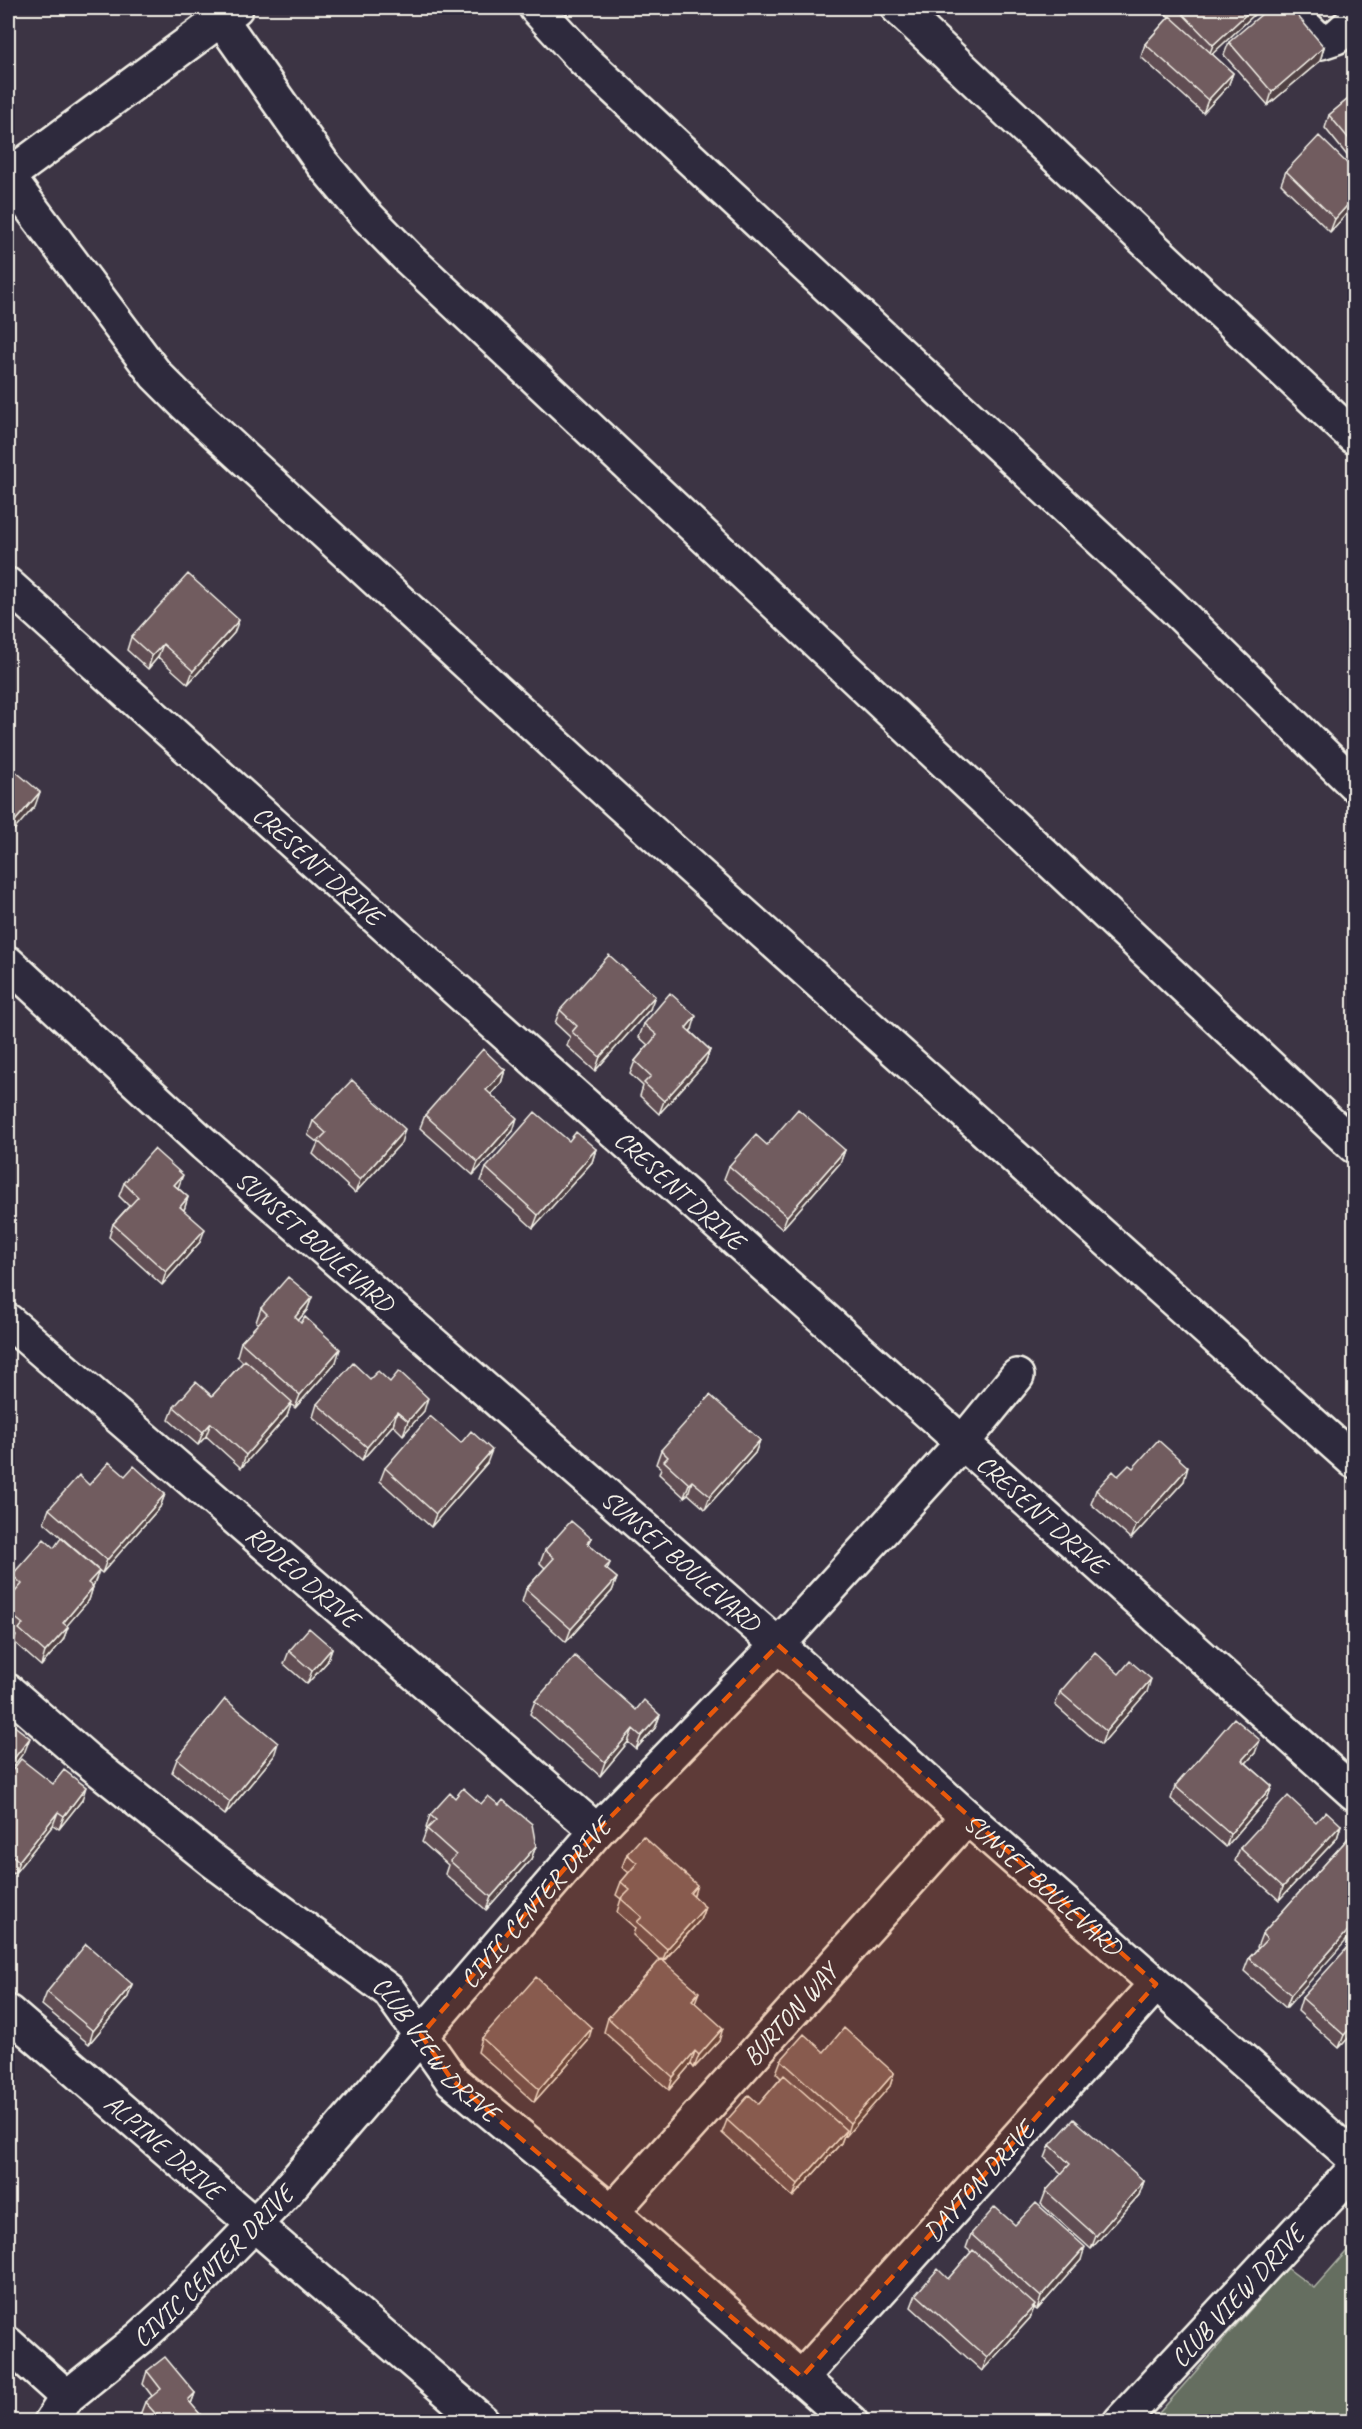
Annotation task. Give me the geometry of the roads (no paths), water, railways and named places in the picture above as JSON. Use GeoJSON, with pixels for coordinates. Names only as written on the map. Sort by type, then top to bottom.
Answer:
{"type":"FeatureCollection","features":[{"type":"Feature","properties":{"kind":"street"},"geometry":{"type":"LineString","coordinates":[[536,8],[582,58],[1169,603],[1354,784]]}},
{"type":"Feature","properties":{"kind":"street"},"geometry":{"type":"LineString","coordinates":[[898,8],[1354,437]]}},
{"type":"Feature","properties":{"kind":"street"},"geometry":{"type":"LineString","coordinates":[[1286,8],[1321,42],[1336,37],[1354,21]]}},
{"type":"Feature","properties":{"kind":"street"},"geometry":{"type":"LineString","coordinates":[[1354,1146],[409,259],[364,213],[322,163],[224,11],[8,177],[156,375],[185,404],[618,802],[1354,1461]]}},
{"type":"Feature","properties":{"kind":"street","name":"CRESENT DRIVE"},"geometry":{"type":"LineString","coordinates":[[8,585],[451,986],[1354,1793]]}},
{"type":"Feature","properties":{"kind":"street","name":"SUNSET BOULEVARD"},"geometry":{"type":"LineString","coordinates":[[8,963],[204,1144],[778,1645],[967,1817],[1354,2158]]}},
{"type":"Feature","properties":{"kind":"street","name":"RODEO DRIVE"},"geometry":{"type":"LineString","coordinates":[[8,1321],[597,1831]]}},
{"type":"Feature","properties":{"kind":"street","name":"CIVIC CENTER DRIVE"},"geometry":{"type":"LineString","coordinates":[[59,2409],[170,2311],[255,2225],[597,1831],[778,1645],[963,1442],[1017,1376]]}},
{"type":"Feature","properties":{"kind":"street","name":"CLUB VIEW DRIVE"},"geometry":{"type":"LineString","coordinates":[[8,1691],[86,1759],[212,1860],[389,1991],[452,2080],[612,2212],[851,2421]]}},
{"type":"Feature","properties":{"kind":"street","name":"BURTON WAY"},"geometry":{"type":"LineString","coordinates":[[612,2212],[967,1817]]}},
{"type":"Feature","properties":{"kind":"street","name":"DAYTON DRIVE"},"geometry":{"type":"LineString","coordinates":[[802,2376],[1156,1984]]}},
{"type":"Feature","properties":{"kind":"street","name":"ALPINE DRIVE"},"geometry":{"type":"LineString","coordinates":[[8,2012],[483,2421]]}},
{"type":"Feature","properties":{"kind":"street","name":"CLUB VIEW DRIVE"},"geometry":{"type":"LineString","coordinates":[[1120,2421],[1354,2170]]}},
{"type":"Feature","properties":{"kind":"street"},"geometry":{"type":"LineString","coordinates":[[8,2344],[59,2409]]}}]}
